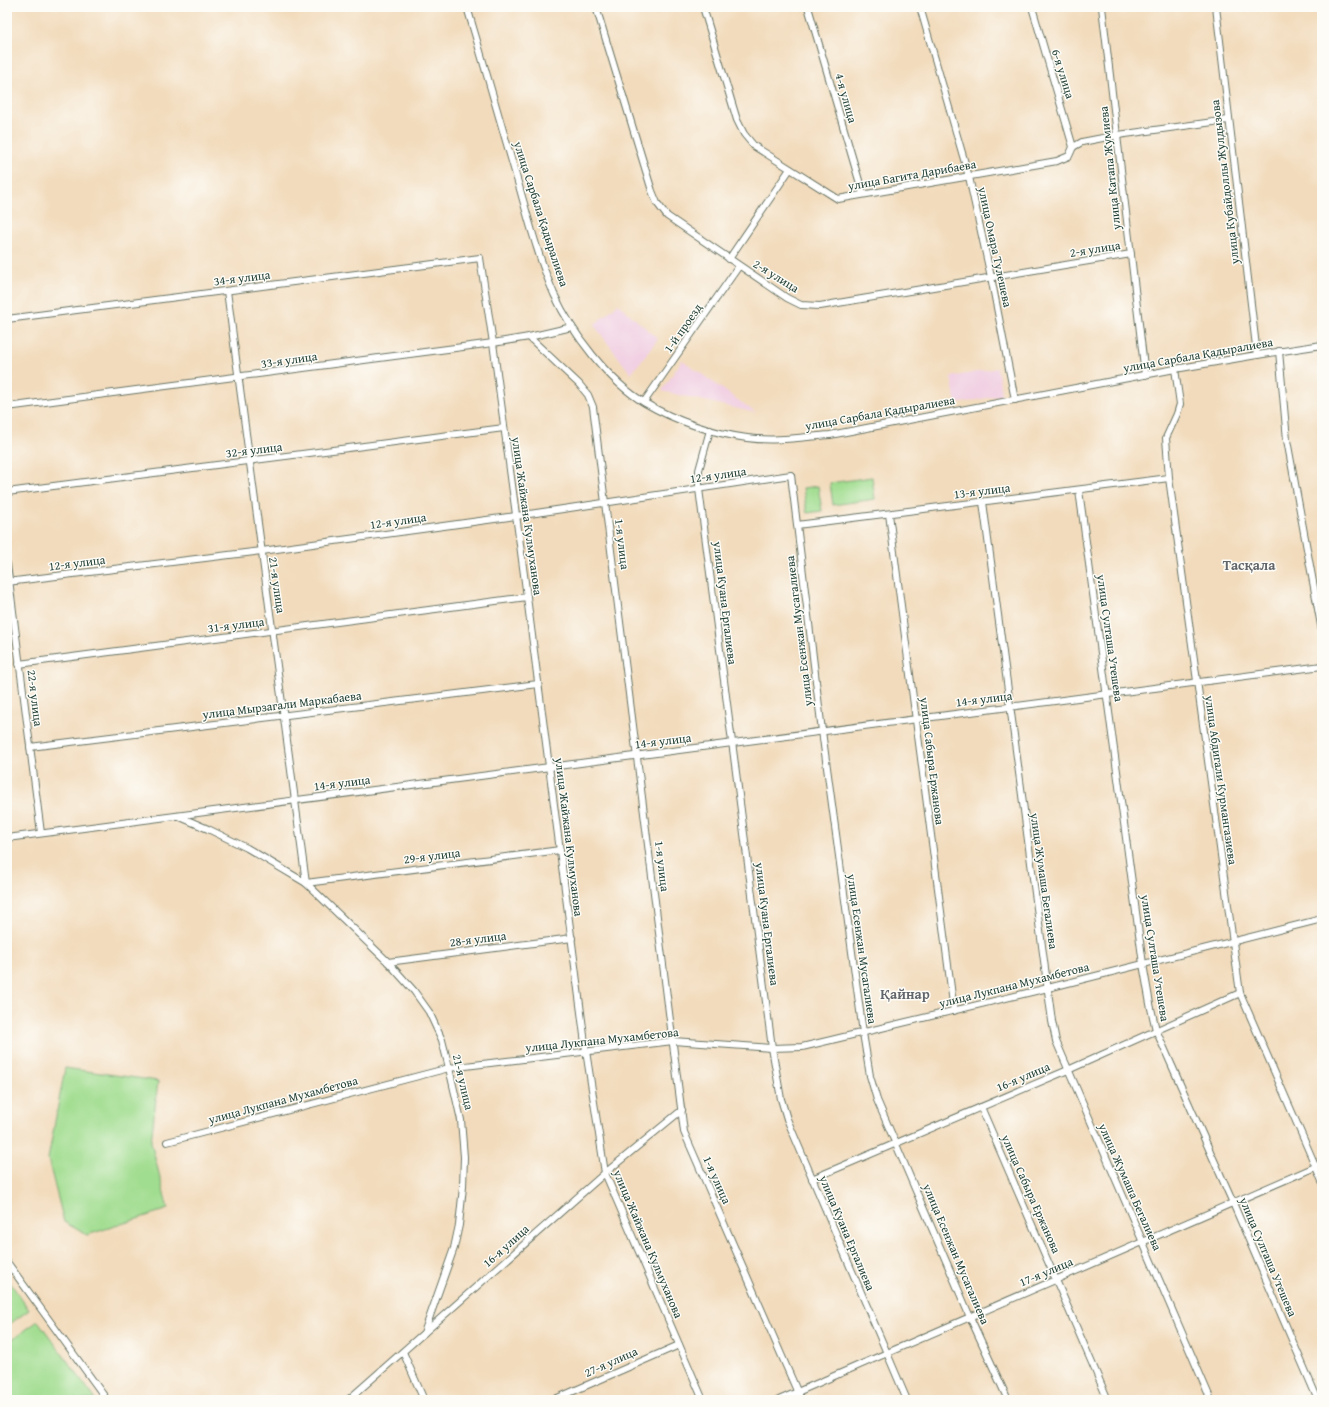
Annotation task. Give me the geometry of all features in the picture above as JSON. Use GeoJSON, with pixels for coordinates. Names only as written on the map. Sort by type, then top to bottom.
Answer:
{"type":"FeatureCollection","features":[{"type":"Feature","properties":{"kind":"street","name":"улица Сарбала Қадыралиева"},"geometry":{"type":"LineString","coordinates":[[467,7],[532,229],[554,294],[572,327],[606,370],[626,389],[644,402],[677,419],[710,430],[747,438],[775,440],[830,435],[1175,369],[1322,345]]}},
{"type":"Feature","properties":{"kind":"street","name":"2-я улица"},"geometry":{"type":"LineString","coordinates":[[596,7],[652,191],[658,203],[667,216],[787,298],[801,304],[820,306],[1131,254]]}},
{"type":"Feature","properties":{"kind":"street","name":"улица Багита Дарибаева"},"geometry":{"type":"LineString","coordinates":[[703,7],[737,120],[744,134],[754,146],[838,199],[1057,161],[1069,156],[1073,147],[1082,142],[1118,135],[1228,120]]}},
{"type":"Feature","properties":{"kind":"street","name":"4-я улица"},"geometry":{"type":"LineString","coordinates":[[808,7],[862,194]]}},
{"type":"Feature","properties":{"kind":"street","name":"улица Омара Тулешева"},"geometry":{"type":"LineString","coordinates":[[920,7],[969,177],[991,277],[1015,400]]}},
{"type":"Feature","properties":{"kind":"street","name":"6-я улица"},"geometry":{"type":"LineString","coordinates":[[1032,7],[1073,147]]}},
{"type":"Feature","properties":{"kind":"street","name":"улица Катапа Жумиева"},"geometry":{"type":"LineString","coordinates":[[1102,7],[1145,375]]}},
{"type":"Feature","properties":{"kind":"street","name":"улица Кубайдоллы Жулдызова"},"geometry":{"type":"LineString","coordinates":[[1216,7],[1256,355]]}},
{"type":"Feature","properties":{"kind":"street"},"geometry":{"type":"LineString","coordinates":[[729,259],[790,169]]}},
{"type":"Feature","properties":{"kind":"street","name":"34-я улица"},"geometry":{"type":"LineString","coordinates":[[7,319],[480,258]]}},
{"type":"Feature","properties":{"kind":"street","name":"улица Жайжана Кулмуханова"},"geometry":{"type":"LineString","coordinates":[[480,258],[493,343],[527,597],[586,1051],[605,1173],[703,1400]]}},
{"type":"Feature","properties":{"kind":"street","name":"1-й проезд"},"geometry":{"type":"LineString","coordinates":[[644,402],[739,266]]}},
{"type":"Feature","properties":{"kind":"street","name":"21-я улица"},"geometry":{"type":"LineString","coordinates":[[227,291],[306,883]]}},
{"type":"Feature","properties":{"kind":"street","name":"33-я улица"},"geometry":{"type":"LineString","coordinates":[[7,408],[493,343],[529,337],[572,327]]}},
{"type":"Feature","properties":{"kind":"street","name":"1-я улица"},"geometry":{"type":"LineString","coordinates":[[529,337],[579,384],[588,395],[593,407],[674,1041],[684,1132],[801,1400]]}},
{"type":"Feature","properties":{"kind":"street"},"geometry":{"type":"LineString","coordinates":[[1279,351],[1287,440],[1322,631]]}},
{"type":"Feature","properties":{"kind":"street","name":"улица Абдигали Курмангазиева"},"geometry":{"type":"LineString","coordinates":[[1175,369],[1180,404],[1166,438],[1169,478],[1240,993],[1319,1165],[1322,1181]]}},
{"type":"Feature","properties":{"kind":"street","name":"32-я улица"},"geometry":{"type":"LineString","coordinates":[[7,492],[504,428]]}},
{"type":"Feature","properties":{"kind":"street","name":"улица Куана Ергалиева"},"geometry":{"type":"LineString","coordinates":[[710,430],[699,470],[699,489],[772,1048],[781,1099],[787,1119],[812,1179],[907,1400]]}},
{"type":"Feature","properties":{"kind":"street","name":"12-я улица"},"geometry":{"type":"LineString","coordinates":[[8,582],[262,551],[516,516],[791,475]]}},
{"type":"Feature","properties":{"kind":"street","name":"улица Есенжан Мусагалиева"},"geometry":{"type":"LineString","coordinates":[[791,475],[822,731],[870,1076],[877,1100],[970,1317],[1008,1400]]}},
{"type":"Feature","properties":{"kind":"street","name":"13-я улица"},"geometry":{"type":"LineString","coordinates":[[797,525],[1169,478]]}},
{"type":"Feature","properties":{"kind":"street","name":"улица Султаша Утешева"},"geometry":{"type":"LineString","coordinates":[[1079,490],[1143,964],[1156,1030],[1318,1400]]}},
{"type":"Feature","properties":{"kind":"street","name":"улица Жумаша Бегалиева"},"geometry":{"type":"LineString","coordinates":[[983,502],[1009,707],[1056,1041],[1211,1400]]}},
{"type":"Feature","properties":{"kind":"street","name":"улица Сабыра Ержанова"},"geometry":{"type":"LineString","coordinates":[[889,514],[954,1011]]}},
{"type":"Feature","properties":{"kind":"street","name":"22-я улица"},"geometry":{"type":"LineString","coordinates":[[7,564],[8,582],[41,833]]}},
{"type":"Feature","properties":{"kind":"street","name":"31-я улица"},"geometry":{"type":"LineString","coordinates":[[19,664],[527,597]]}},
{"type":"Feature","properties":{"kind":"street","name":"14-я улица"},"geometry":{"type":"LineString","coordinates":[[7,838],[1322,666]]}},
{"type":"Feature","properties":{"kind":"street","name":"улица Мырзагали Маркабаева"},"geometry":{"type":"LineString","coordinates":[[30,747],[538,684]]}},
{"type":"Feature","properties":{"kind":"street","name":"21-я улица"},"geometry":{"type":"LineString","coordinates":[[176,816],[208,829],[247,848],[306,883],[388,962],[414,991],[429,1012],[442,1040],[449,1068],[461,1120],[464,1157],[463,1187],[459,1224],[454,1248],[424,1333]]}},
{"type":"Feature","properties":{"kind":"street","name":"29-я улица"},"geometry":{"type":"LineString","coordinates":[[306,883],[560,850]]}},
{"type":"Feature","properties":{"kind":"street","name":"улица Лукпана Мухамбетова"},"geometry":{"type":"LineString","coordinates":[[167,1142],[449,1068],[674,1041],[772,1048],[802,1046],[954,1011],[1322,919]]}},
{"type":"Feature","properties":{"kind":"street","name":"28-я улица"},"geometry":{"type":"LineString","coordinates":[[388,962],[572,938]]}},
{"type":"Feature","properties":{"kind":"street","name":"16-я улица"},"geometry":{"type":"LineString","coordinates":[[812,1179],[1068,1070],[1240,993]]}},
{"type":"Feature","properties":{"kind":"street","name":"улица Сабыра Ержанова"},"geometry":{"type":"LineString","coordinates":[[981,1107],[1108,1400]]}},
{"type":"Feature","properties":{"kind":"street","name":"16-я улица"},"geometry":{"type":"LineString","coordinates":[[348,1400],[605,1173],[682,1110]]}},
{"type":"Feature","properties":{"kind":"street","name":"17-я улица"},"geometry":{"type":"LineString","coordinates":[[779,1400],[1319,1165]]}},
{"type":"Feature","properties":{"kind":"street"},"geometry":{"type":"LineString","coordinates":[[7,1262],[107,1400]]}},
{"type":"Feature","properties":{"kind":"street","name":"27-я улица"},"geometry":{"type":"LineString","coordinates":[[553,1400],[679,1345]]}},
{"type":"Feature","properties":{"kind":"street"},"geometry":{"type":"LineString","coordinates":[[403,1352],[424,1400]]}},
{"type":"Feature","properties":{"kind":"shaded area"},"geometry":{"type":"Polygon","coordinates":[[[618,304],[658,339],[631,374],[594,325],[618,304]]]}},
{"type":"Feature","properties":{"kind":"shaded area"},"geometry":{"type":"Polygon","coordinates":[[[682,360],[756,413],[662,391],[682,360]]]}},
{"type":"Feature","properties":{"kind":"shaded area"},"geometry":{"type":"Polygon","coordinates":[[[997,368],[1002,395],[956,404],[951,377],[997,368]]]}},
{"type":"Feature","properties":{"kind":"green space"},"geometry":{"type":"Polygon","coordinates":[[[872,477],[875,499],[833,505],[830,483],[872,477]]]}},
{"type":"Feature","properties":{"kind":"green space"},"geometry":{"type":"Polygon","coordinates":[[[818,486],[822,511],[807,513],[803,488],[818,486]]]}},
{"type":"Feature","properties":{"kind":"green space"},"geometry":{"type":"Polygon","coordinates":[[[65,1068],[158,1081],[151,1142],[168,1209],[87,1235],[64,1222],[48,1159],[65,1068]]]}},
{"type":"Feature","properties":{"kind":"green space"},"geometry":{"type":"Polygon","coordinates":[[[7,1278],[29,1310],[7,1326],[7,1278]]]}},
{"type":"Feature","properties":{"kind":"green space"},"geometry":{"type":"Polygon","coordinates":[[[38,1321],[96,1400],[7,1400],[7,1343],[38,1321]]]}},
{"type":"Feature","properties":{"kind":"district","name":"Тасқала"},"geometry":{"type":"Point","coordinates":[1249,565]}},
{"type":"Feature","properties":{"kind":"district","name":"Қайнар"},"geometry":{"type":"Point","coordinates":[905,994]}}]}
